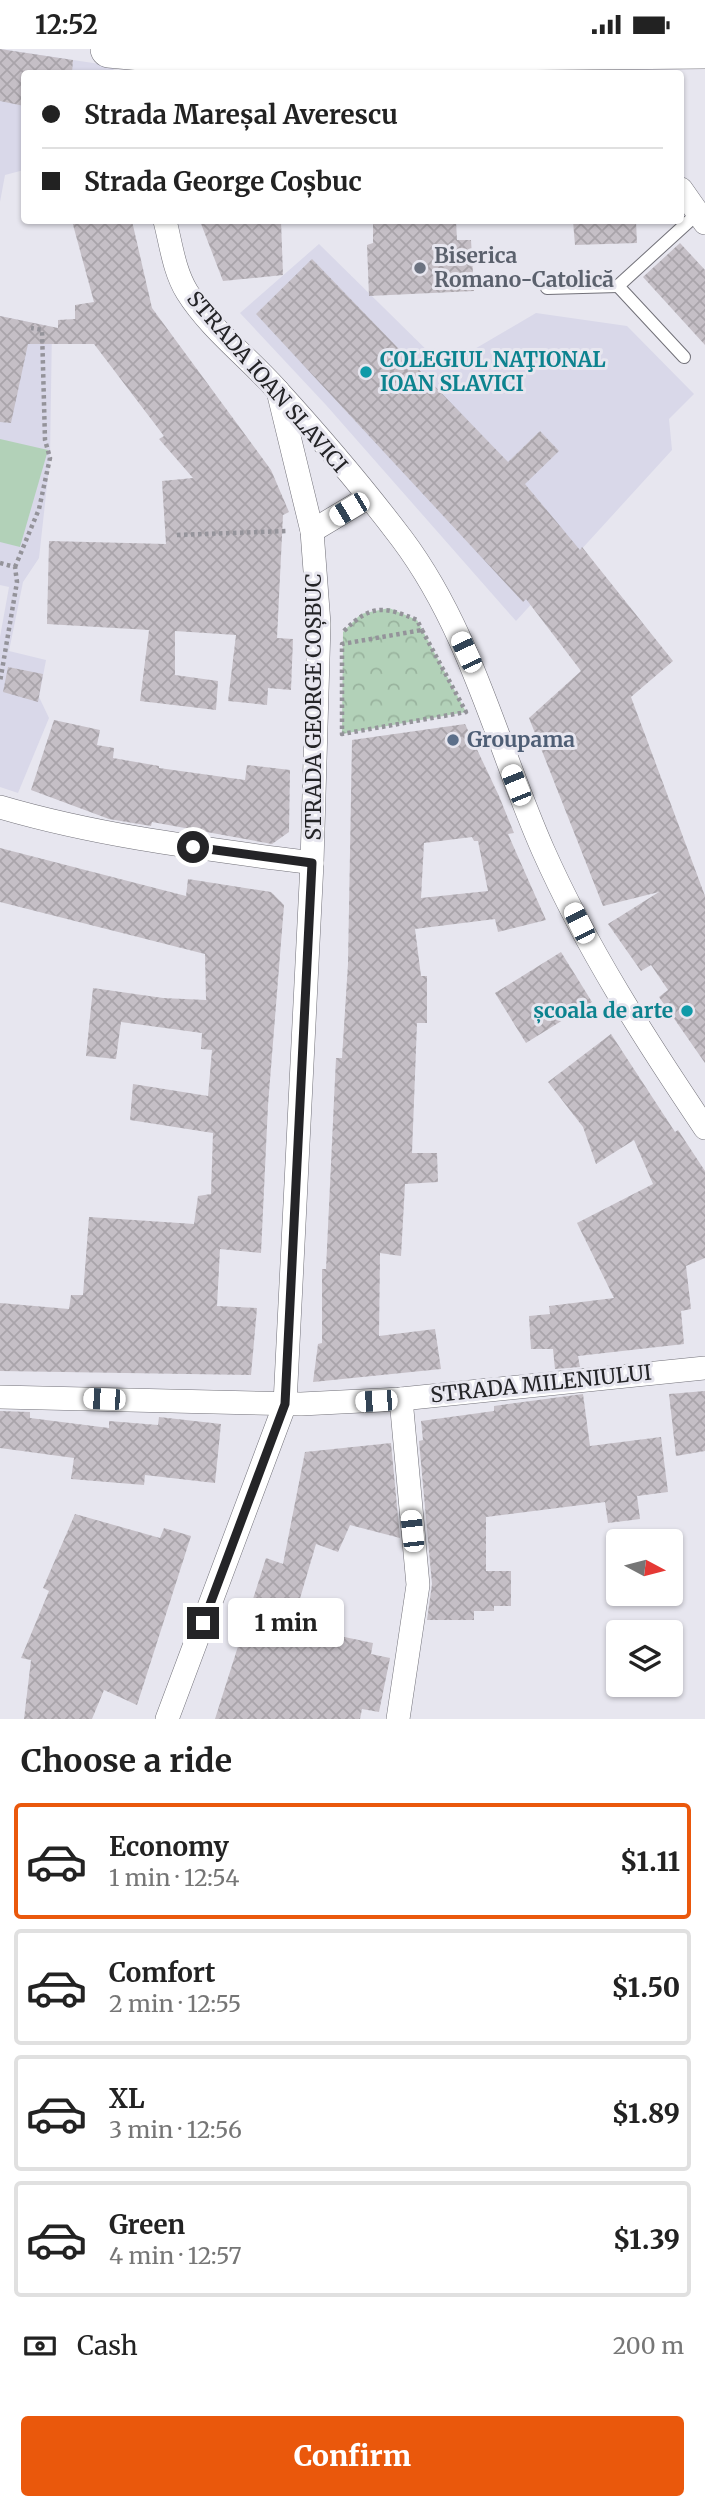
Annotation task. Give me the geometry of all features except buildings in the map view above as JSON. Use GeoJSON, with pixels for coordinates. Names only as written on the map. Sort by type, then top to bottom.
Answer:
{"type":"FeatureCollection","features":[{"type":"Feature","properties":{"kind":"main road"},"geometry":{"type":"LineString","coordinates":[[133,59],[511,50],[651,58],[705,50]]}},
{"type":"Feature","properties":{"kind":"street"},"geometry":{"type":"LineString","coordinates":[[684,193],[702,218]]}},
{"type":"Feature","properties":{"kind":"street","name":"STRADA IOAN SLAVICI"},"geometry":{"type":"LineString","coordinates":[[166,224],[176,265],[187,292],[278,391],[401,537],[435,586],[466,652],[544,851],[590,947],[642,1034],[705,1128]]}},
{"type":"Feature","properties":{"kind":"street","name":"STRADA GEORGE COȘBUC"},"geometry":{"type":"LineString","coordinates":[[167,1719],[285,1404],[312,863],[318,624],[312,531],[278,391]]}},
{"type":"Feature","properties":{"kind":"street"},"geometry":{"type":"LineString","coordinates":[[312,531],[367,498]]}},
{"type":"Feature","properties":{"kind":"street"},"geometry":{"type":"LineString","coordinates":[[0,807],[70,826],[312,863]]}},
{"type":"Feature","properties":{"kind":"street","name":"STRADA MILENIULUI"},"geometry":{"type":"LineString","coordinates":[[0,1397],[285,1404],[401,1399],[705,1368]]}},
{"type":"Feature","properties":{"kind":"street"},"geometry":{"type":"LineString","coordinates":[[398,1719],[418,1585],[401,1399]]}},
{"type":"Feature","properties":{"kind":"lane"},"geometry":{"type":"LineString","coordinates":[[547,288],[618,286],[702,218]]}},
{"type":"Feature","properties":{"kind":"lane"},"geometry":{"type":"LineString","coordinates":[[618,286],[684,357]]}},
{"type":"Feature","properties":{"kind":"path"},"geometry":{"type":"LineString","coordinates":[[0,682],[17,582],[15,567],[39,509],[50,458],[45,440],[42,330],[31,328]]}},
{"type":"Feature","properties":{"kind":"path"},"geometry":{"type":"LineString","coordinates":[[177,535],[312,531]]}},
{"type":"Feature","properties":{"kind":"path"},"geometry":{"type":"LineString","coordinates":[[0,563],[15,567]]}},
{"type":"Feature","properties":{"kind":"path"},"geometry":{"type":"LineString","coordinates":[[388,608],[417,620],[422,630],[466,712],[342,734],[343,632],[361,614],[388,608]]}},
{"type":"Feature","properties":{"kind":"path"},"geometry":{"type":"LineString","coordinates":[[342,644],[422,630]]}},
{"type":"Feature","properties":{"kind":"shaded area"},"geometry":{"type":"Polygon","coordinates":[[[0,49],[113,66],[114,70],[21,70],[21,171],[5,175],[0,202],[0,49]]]}},
{"type":"Feature","properties":{"kind":"shaded area"},"geometry":{"type":"Polygon","coordinates":[[[319,244],[444,367],[536,313],[627,326],[694,394],[669,419],[672,450],[516,621],[326,405],[240,313],[319,244]]]}},
{"type":"Feature","properties":{"kind":"shaded area"},"geometry":{"type":"Polygon","coordinates":[[[0,316],[52,327],[50,458],[39,558],[23,582],[9,651],[46,660],[39,697],[49,718],[18,793],[0,787],[0,637],[9,587],[0,585],[0,316]]]}},
{"type":"Feature","properties":{"kind":"green space"},"geometry":{"type":"Polygon","coordinates":[[[0,439],[48,450],[20,547],[0,542],[0,439]]]}},
{"type":"Feature","properties":{"kind":"green space"},"geometry":{"type":"Polygon","coordinates":[[[389,608],[417,620],[466,712],[342,734],[343,632],[361,614],[389,608]]]}},
{"type":"Feature","properties":{"kind":"place","name":"Biserica Romano-Catolică"},"geometry":{"type":"Point","coordinates":[420,268]}},
{"type":"Feature","properties":{"kind":"place","name":"COLEGIUL NAŢIONAL IOAN SLAVICI"},"geometry":{"type":"Point","coordinates":[366,372]}},
{"type":"Feature","properties":{"kind":"place","name":"Groupama"},"geometry":{"type":"Point","coordinates":[453,740]}},
{"type":"Feature","properties":{"kind":"place","name":"școala de arte"},"geometry":{"type":"Point","coordinates":[687,1011]}},
{"type":"Feature","properties":{"kind":"route"},"geometry":{"type":"LineString","coordinates":[[193,847],[312,863],[285,1404],[203,1623]]}}]}
